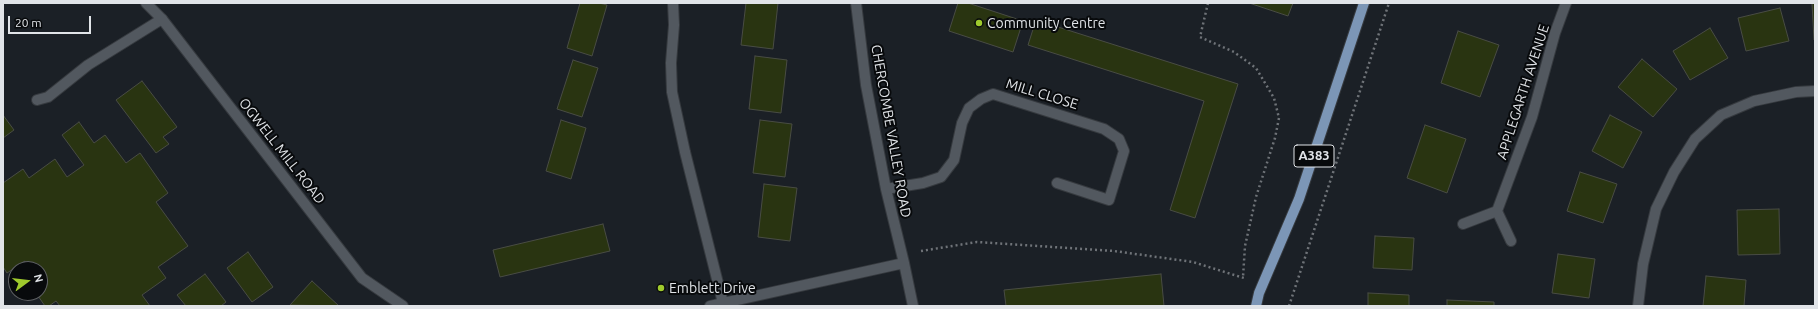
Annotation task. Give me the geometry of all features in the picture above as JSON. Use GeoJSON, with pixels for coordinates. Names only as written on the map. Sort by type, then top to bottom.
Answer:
{"type":"FeatureCollection","features":[{"type":"Feature","properties":{"kind":"main road","name":"A383"},"geometry":{"type":"LineString","coordinates":[[1256,306],[1259,292],[1299,199],[1364,3]]}},
{"type":"Feature","properties":{"kind":"street","name":"OGWELL MILL ROAD"},"geometry":{"type":"LineString","coordinates":[[146,3],[162,19],[362,278],[403,306]]}},
{"type":"Feature","properties":{"kind":"street"},"geometry":{"type":"LineString","coordinates":[[673,3],[674,24],[671,63],[672,92],[685,152],[723,303]]}},
{"type":"Feature","properties":{"kind":"street","name":"CHERCOMBE VALLEY ROAD"},"geometry":{"type":"LineString","coordinates":[[856,3],[866,85],[886,189],[902,259]]}},
{"type":"Feature","properties":{"kind":"street","name":"APPLEGARTH AVENUE"},"geometry":{"type":"LineString","coordinates":[[1497,211],[1532,117],[1555,34],[1566,3]]}},
{"type":"Feature","properties":{"kind":"street"},"geometry":{"type":"LineString","coordinates":[[37,100],[48,97],[88,65],[162,19]]}},
{"type":"Feature","properties":{"kind":"street"},"geometry":{"type":"LineString","coordinates":[[1638,306],[1643,264],[1656,209],[1674,172],[1695,139],[1721,115],[1754,101],[1796,92],[1815,91]]}},
{"type":"Feature","properties":{"kind":"street","name":"MILL CLOSE"},"geometry":{"type":"LineString","coordinates":[[886,189],[923,183],[940,177],[954,160],[962,123],[969,108],[981,99],[993,94],[1104,129],[1119,139],[1124,151],[1109,200],[1057,183]]}},
{"type":"Feature","properties":{"kind":"street"},"geometry":{"type":"LineString","coordinates":[[1463,224],[1497,211],[1511,241]]}},
{"type":"Feature","properties":{"kind":"street"},"geometry":{"type":"LineString","coordinates":[[710,306],[902,259],[913,306]]}},
{"type":"Feature","properties":{"kind":"path"},"geometry":{"type":"LineString","coordinates":[[1208,3],[1200,37],[1234,52],[1256,68],[1274,98],[1279,118],[1275,138],[1256,197],[1245,246],[1243,277]]}},
{"type":"Feature","properties":{"kind":"path"},"geometry":{"type":"LineString","coordinates":[[1289,306],[1388,3]]}},
{"type":"Feature","properties":{"kind":"path"},"geometry":{"type":"LineString","coordinates":[[902,259],[976,242],[1114,250],[1193,262],[1243,277],[1259,292]]}},
{"type":"Feature","properties":{"kind":"building"},"geometry":{"type":"Polygon","coordinates":[[[580,3],[599,3],[607,5],[592,56],[567,48],[580,3]]]}},
{"type":"Feature","properties":{"kind":"building"},"geometry":{"type":"Polygon","coordinates":[[[746,3],[778,3],[773,49],[741,45],[746,3]]]}},
{"type":"Feature","properties":{"kind":"building"},"geometry":{"type":"Polygon","coordinates":[[[958,3],[968,3],[1023,21],[1013,52],[949,31],[958,3]]]}},
{"type":"Feature","properties":{"kind":"building"},"geometry":{"type":"Polygon","coordinates":[[[1249,3],[1293,3],[1288,16],[1249,3]]]}},
{"type":"Feature","properties":{"kind":"building"},"geometry":{"type":"Polygon","coordinates":[[[1812,3],[1815,3],[1815,40],[1814,40],[1812,3]]]}},
{"type":"Feature","properties":{"kind":"building"},"geometry":{"type":"Polygon","coordinates":[[[1780,8],[1789,41],[1746,51],[1738,18],[1780,8]]]}},
{"type":"Feature","properties":{"kind":"building"},"geometry":{"type":"Polygon","coordinates":[[[1036,20],[1238,84],[1195,218],[1170,210],[1204,101],[1028,45],[1036,20]]]}},
{"type":"Feature","properties":{"kind":"building"},"geometry":{"type":"Polygon","coordinates":[[[1710,28],[1728,58],[1690,80],[1673,51],[1710,28]]]}},
{"type":"Feature","properties":{"kind":"building"},"geometry":{"type":"Polygon","coordinates":[[[1458,31],[1499,45],[1480,97],[1441,83],[1458,31]]]}},
{"type":"Feature","properties":{"kind":"building"},"geometry":{"type":"Polygon","coordinates":[[[755,56],[787,60],[781,113],[749,109],[755,56]]]}},
{"type":"Feature","properties":{"kind":"building"},"geometry":{"type":"Polygon","coordinates":[[[1642,59],[1677,89],[1653,117],[1618,87],[1642,59]]]}},
{"type":"Feature","properties":{"kind":"building"},"geometry":{"type":"Polygon","coordinates":[[[573,60],[598,68],[582,117],[557,109],[573,60]]]}},
{"type":"Feature","properties":{"kind":"building"},"geometry":{"type":"Polygon","coordinates":[[[142,81],[177,127],[163,137],[169,144],[156,153],[116,100],[142,81]]]}},
{"type":"Feature","properties":{"kind":"building"},"geometry":{"type":"Polygon","coordinates":[[[3,115],[14,130],[3,138],[3,115]]]}},
{"type":"Feature","properties":{"kind":"building"},"geometry":{"type":"Polygon","coordinates":[[[1610,115],[1642,132],[1623,168],[1592,151],[1610,115]]]}},
{"type":"Feature","properties":{"kind":"building"},"geometry":{"type":"Polygon","coordinates":[[[561,120],[586,128],[571,179],[546,171],[561,120]]]}},
{"type":"Feature","properties":{"kind":"building"},"geometry":{"type":"Polygon","coordinates":[[[760,120],[792,124],[785,177],[753,173],[760,120]]]}},
{"type":"Feature","properties":{"kind":"building"},"geometry":{"type":"Polygon","coordinates":[[[79,122],[94,143],[105,135],[126,163],[140,153],[168,193],[156,202],[188,246],[158,267],[166,278],[142,295],[150,306],[60,306],[56,301],[49,306],[45,306],[42,301],[48,301],[48,261],[8,261],[7,273],[3,267],[3,183],[23,169],[29,178],[55,159],[67,177],[84,165],[62,135],[79,122]]]}},
{"type":"Feature","properties":{"kind":"building"},"geometry":{"type":"Polygon","coordinates":[[[1425,125],[1466,139],[1447,193],[1407,178],[1425,125]]]}},
{"type":"Feature","properties":{"kind":"building"},"geometry":{"type":"Polygon","coordinates":[[[1580,172],[1617,184],[1603,223],[1567,211],[1580,172]]]}},
{"type":"Feature","properties":{"kind":"building"},"geometry":{"type":"Polygon","coordinates":[[[764,184],[797,188],[790,241],[758,237],[764,184]]]}},
{"type":"Feature","properties":{"kind":"building"},"geometry":{"type":"Polygon","coordinates":[[[1779,209],[1780,254],[1738,255],[1737,210],[1779,209]]]}},
{"type":"Feature","properties":{"kind":"building"},"geometry":{"type":"Polygon","coordinates":[[[603,224],[610,251],[500,277],[493,250],[603,224]]]}},
{"type":"Feature","properties":{"kind":"building"},"geometry":{"type":"Polygon","coordinates":[[[1375,236],[1414,238],[1412,270],[1373,268],[1375,236]]]}},
{"type":"Feature","properties":{"kind":"building"},"geometry":{"type":"Polygon","coordinates":[[[248,252],[273,287],[252,302],[227,268],[248,252]]]}},
{"type":"Feature","properties":{"kind":"building"},"geometry":{"type":"Polygon","coordinates":[[[1558,254],[1595,259],[1589,298],[1552,293],[1558,254]]]}},
{"type":"Feature","properties":{"kind":"building"},"geometry":{"type":"Polygon","coordinates":[[[205,274],[226,302],[221,306],[186,306],[177,295],[205,274]]]}},
{"type":"Feature","properties":{"kind":"building"},"geometry":{"type":"Polygon","coordinates":[[[1161,274],[1164,306],[1006,306],[1004,290],[1161,274]]]}},
{"type":"Feature","properties":{"kind":"building"},"geometry":{"type":"Polygon","coordinates":[[[1706,276],[1746,280],[1744,306],[1703,306],[1706,276]]]}},
{"type":"Feature","properties":{"kind":"building"},"geometry":{"type":"Polygon","coordinates":[[[312,281],[339,306],[290,305],[312,281]]]}},
{"type":"Feature","properties":{"kind":"building"},"geometry":{"type":"Polygon","coordinates":[[[1368,293],[1409,295],[1409,306],[1368,306],[1368,293]]]}},
{"type":"Feature","properties":{"kind":"building"},"geometry":{"type":"Polygon","coordinates":[[[1447,300],[1494,302],[1494,306],[1447,306],[1447,300]]]}},
{"type":"Feature","properties":{"kind":"place","name":"Community Centre"},"geometry":{"type":"Point","coordinates":[979,23]}},
{"type":"Feature","properties":{"kind":"place","name":"Emblett Drive"},"geometry":{"type":"Point","coordinates":[661,288]}}]}
